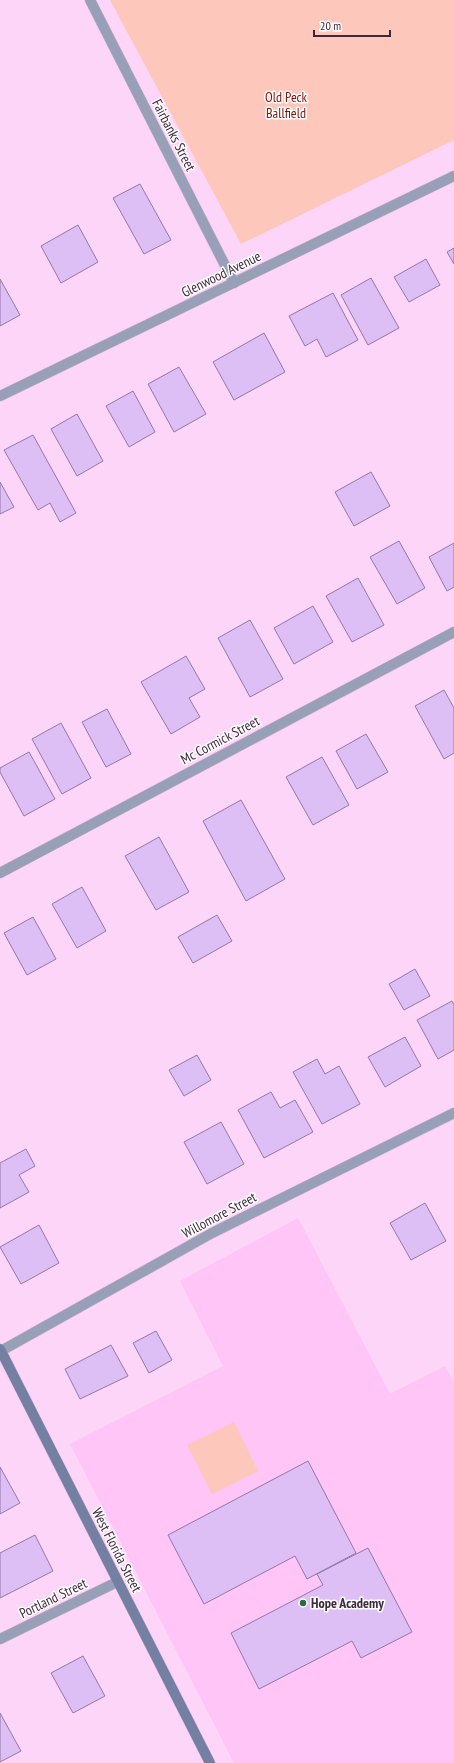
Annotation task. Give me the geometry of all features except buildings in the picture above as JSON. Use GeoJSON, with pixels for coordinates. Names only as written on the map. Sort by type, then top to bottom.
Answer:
{"type":"FeatureCollection","features":[{"type":"Feature","properties":{"kind":"main road","name":"West Florida Street"},"geometry":{"type":"LineString","coordinates":[[0,1350],[210,1763]]}},
{"type":"Feature","properties":{"kind":"street","name":"Fairbanks Street"},"geometry":{"type":"LineString","coordinates":[[90,0],[234,283]]}},
{"type":"Feature","properties":{"kind":"street","name":"Glenwood Avenue"},"geometry":{"type":"LineString","coordinates":[[0,396],[454,176]]}},
{"type":"Feature","properties":{"kind":"street","name":"Mc Cormick Street"},"geometry":{"type":"LineString","coordinates":[[0,873],[454,632]]}},
{"type":"Feature","properties":{"kind":"street","name":"Willomore Street"},"geometry":{"type":"LineString","coordinates":[[0,1350],[212,1233],[454,1113]]}},
{"type":"Feature","properties":{"kind":"street","name":"Portland Street"},"geometry":{"type":"LineString","coordinates":[[0,1639],[117,1582]]}},
{"type":"Feature","properties":{"kind":"shaded area","name":"Hope Academy"},"geometry":{"type":"Polygon","coordinates":[[[298,1218],[390,1394],[445,1366],[454,1383],[454,1763],[234,1763],[70,1444],[223,1366],[180,1281],[298,1218]]]}},
{"type":"Feature","properties":{"kind":"green space","name":"Old Peck Ballfield"},"geometry":{"type":"Polygon","coordinates":[[[110,0],[454,0],[454,140],[241,244],[110,0]]]}},
{"type":"Feature","properties":{"kind":"green space"},"geometry":{"type":"Polygon","coordinates":[[[234,1422],[258,1471],[212,1494],[187,1445],[234,1422]]]}},
{"type":"Feature","properties":{"kind":"place","name":"Hope Academy"},"geometry":{"type":"Point","coordinates":[303,1603]}}]}
